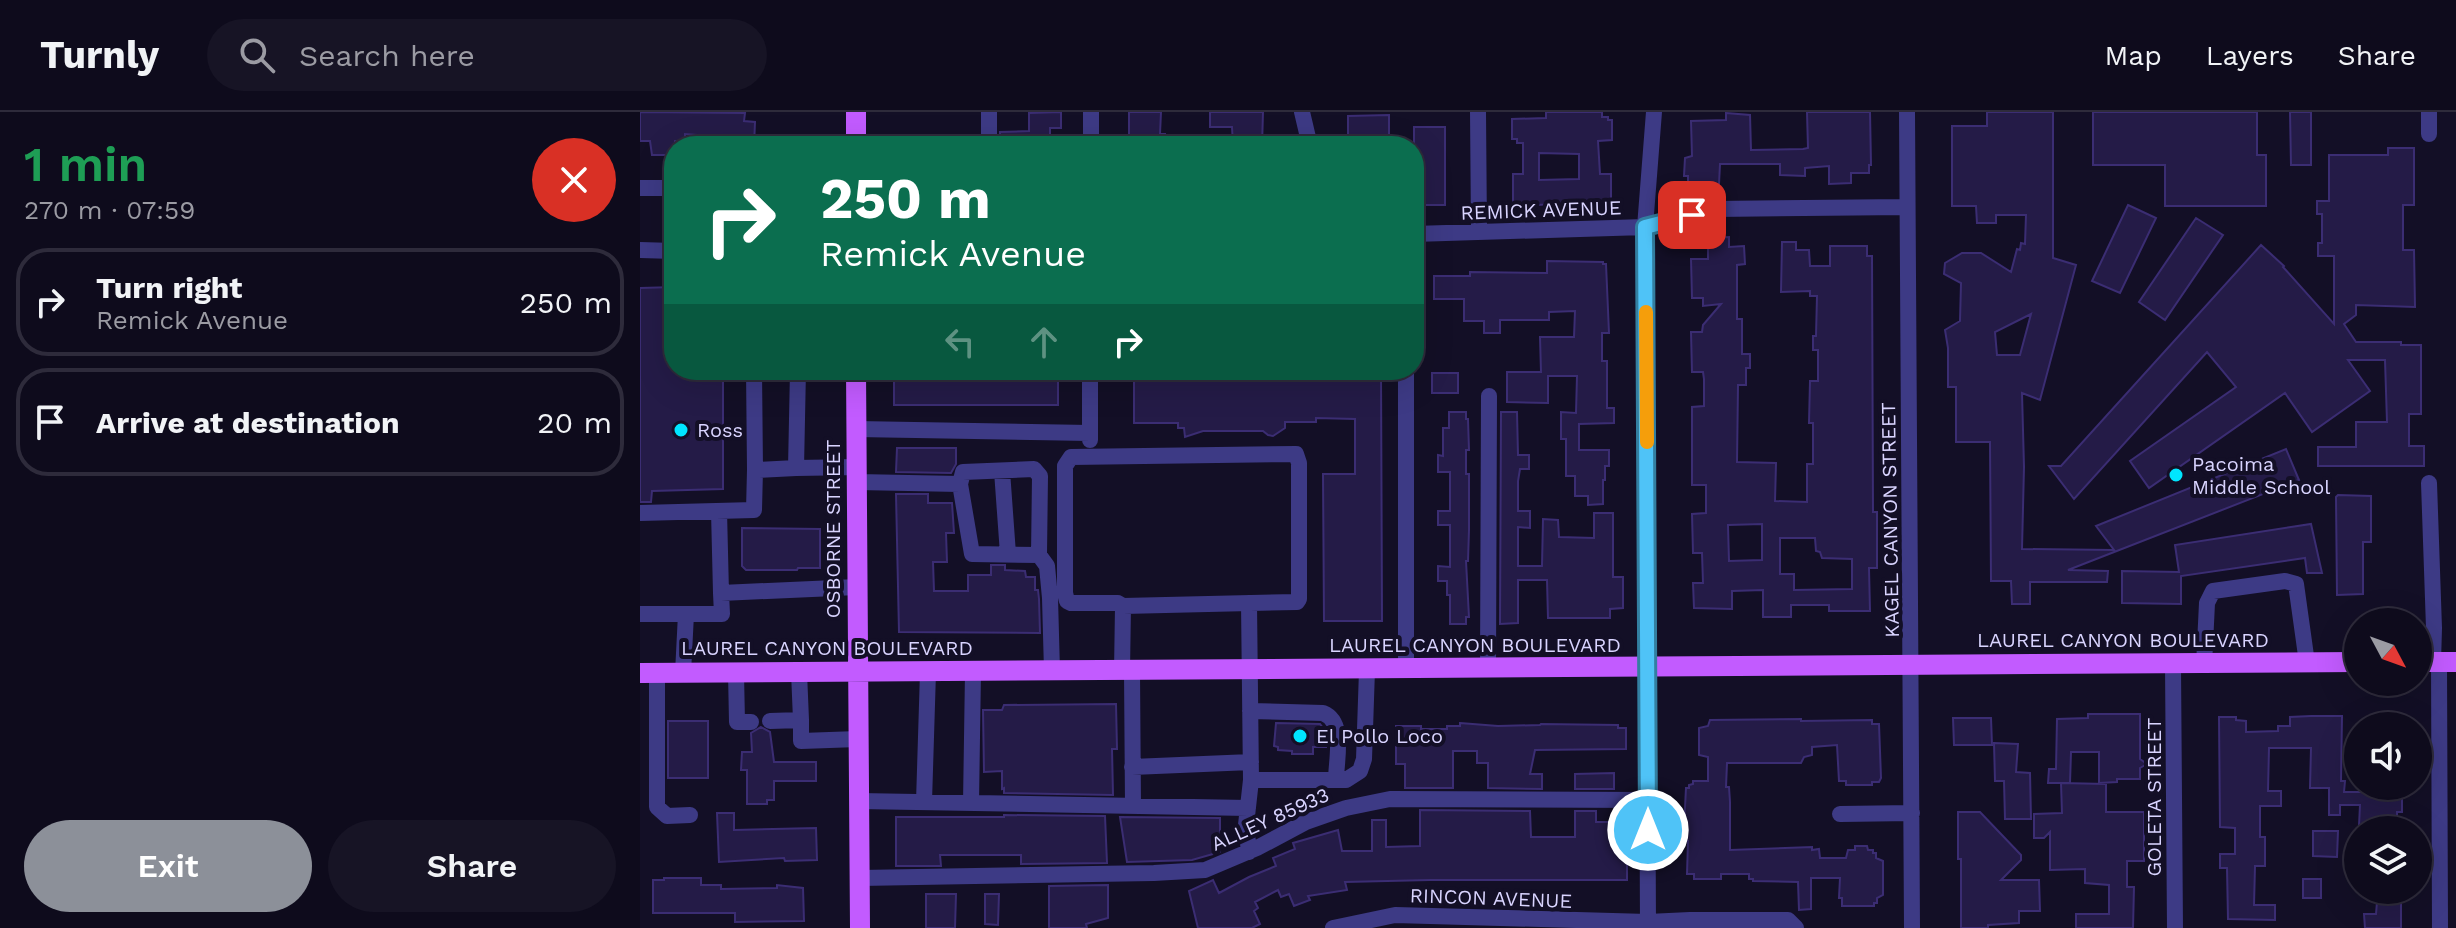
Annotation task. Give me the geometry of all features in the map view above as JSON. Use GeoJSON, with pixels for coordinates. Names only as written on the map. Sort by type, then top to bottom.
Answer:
{"type":"FeatureCollection","features":[{"type":"Feature","properties":{"kind":"main road"},"geometry":{"type":"LineString","coordinates":[[856,112],[856,136]]}},
{"type":"Feature","properties":{"kind":"main road","name":"OSBORNE STREET"},"geometry":{"type":"LineString","coordinates":[[856,380],[860,928]]}},
{"type":"Feature","properties":{"kind":"main road","name":"LAUREL CANYON BOULEVARD"},"geometry":{"type":"LineString","coordinates":[[648,673],[2344,662]]}},
{"type":"Feature","properties":{"kind":"street"},"geometry":{"type":"LineString","coordinates":[[989,112],[989,136]]}},
{"type":"Feature","properties":{"kind":"street"},"geometry":{"type":"LineString","coordinates":[[1091,112],[1091,136]]}},
{"type":"Feature","properties":{"kind":"street"},"geometry":{"type":"LineString","coordinates":[[1302,112],[1308,136]]}},
{"type":"Feature","properties":{"kind":"street"},"geometry":{"type":"LineString","coordinates":[[1478,112],[1479,231]]}},
{"type":"Feature","properties":{"kind":"street"},"geometry":{"type":"LineString","coordinates":[[1648,925],[1645,227],[1654,112]]}},
{"type":"Feature","properties":{"kind":"street","name":"KAGEL CANYON STREET"},"geometry":{"type":"LineString","coordinates":[[1907,112],[1912,928]]}},
{"type":"Feature","properties":{"kind":"street"},"geometry":{"type":"LineString","coordinates":[[2429,112],[2429,134]]}},
{"type":"Feature","properties":{"kind":"street"},"geometry":{"type":"LineString","coordinates":[[640,188],[664,188]]}},
{"type":"Feature","properties":{"kind":"street","name":"REMICK AVENUE"},"geometry":{"type":"LineString","coordinates":[[1424,234],[1645,227],[1715,209],[1906,207]]}},
{"type":"Feature","properties":{"kind":"street"},"geometry":{"type":"LineString","coordinates":[[640,250],[664,251]]}},
{"type":"Feature","properties":{"kind":"street"},"geometry":{"type":"LineString","coordinates":[[640,513],[754,510],[754,380]]}},
{"type":"Feature","properties":{"kind":"street"},"geometry":{"type":"LineString","coordinates":[[796,468],[798,380]]}},
{"type":"Feature","properties":{"kind":"street"},"geometry":{"type":"LineString","coordinates":[[1090,380],[1090,457]]}},
{"type":"Feature","properties":{"kind":"street"},"geometry":{"type":"LineString","coordinates":[[1406,380],[1406,669]]}},
{"type":"Feature","properties":{"kind":"street"},"geometry":{"type":"LineString","coordinates":[[1488,669],[1489,396]]}},
{"type":"Feature","properties":{"kind":"street"},"geometry":{"type":"LineString","coordinates":[[856,429],[1090,433]]}},
{"type":"Feature","properties":{"kind":"street"},"geometry":{"type":"LineString","coordinates":[[1296,454],[1299,463],[1297,602],[1123,606],[1118,603],[1067,601],[1065,466],[1071,457],[1090,457],[1296,454]]}},
{"type":"Feature","properties":{"kind":"street"},"geometry":{"type":"LineString","coordinates":[[755,470],[796,468],[960,484]]}},
{"type":"Feature","properties":{"kind":"street"},"geometry":{"type":"LineString","coordinates":[[1039,555],[972,554],[960,484],[963,472],[1034,469],[1040,476],[1039,555],[1047,566],[1052,671]]}},
{"type":"Feature","properties":{"kind":"street"},"geometry":{"type":"LineString","coordinates":[[1002,471],[1008,554]]}},
{"type":"Feature","properties":{"kind":"street"},"geometry":{"type":"LineString","coordinates":[[2429,483],[2436,662],[2440,928]]}},
{"type":"Feature","properties":{"kind":"street"},"geometry":{"type":"LineString","coordinates":[[640,614],[722,614],[719,511]]}},
{"type":"Feature","properties":{"kind":"street"},"geometry":{"type":"LineString","coordinates":[[2204,665],[2207,603],[2213,591],[2285,581],[2296,584],[2307,663]]}},
{"type":"Feature","properties":{"kind":"street"},"geometry":{"type":"LineString","coordinates":[[721,593],[857,587]]}},
{"type":"Feature","properties":{"kind":"street"},"geometry":{"type":"LineString","coordinates":[[1249,603],[1251,780],[1246,825],[1249,852]]}},
{"type":"Feature","properties":{"kind":"street"},"geometry":{"type":"LineString","coordinates":[[1123,606],[1133,805]]}},
{"type":"Feature","properties":{"kind":"street"},"geometry":{"type":"LineString","coordinates":[[683,673],[686,614]]}},
{"type":"Feature","properties":{"kind":"street","name":"GOLETA STREET"},"geometry":{"type":"LineString","coordinates":[[2173,665],[2175,928]]}},
{"type":"Feature","properties":{"kind":"street"},"geometry":{"type":"LineString","coordinates":[[1251,780],[1346,780],[1360,771],[1364,759],[1367,670]]}},
{"type":"Feature","properties":{"kind":"street"},"geometry":{"type":"LineString","coordinates":[[799,672],[801,741],[858,739]]}},
{"type":"Feature","properties":{"kind":"street"},"geometry":{"type":"LineString","coordinates":[[924,802],[928,672]]}},
{"type":"Feature","properties":{"kind":"street"},"geometry":{"type":"LineString","coordinates":[[971,803],[973,672]]}},
{"type":"Feature","properties":{"kind":"street"},"geometry":{"type":"LineString","coordinates":[[648,673],[657,807],[667,816],[690,815]]}},
{"type":"Feature","properties":{"kind":"street"},"geometry":{"type":"LineString","coordinates":[[736,673],[737,722],[751,722]]}},
{"type":"Feature","properties":{"kind":"street"},"geometry":{"type":"LineString","coordinates":[[1250,711],[1323,713],[1331,716],[1337,730],[1336,780]]}},
{"type":"Feature","properties":{"kind":"street"},"geometry":{"type":"LineString","coordinates":[[770,721],[801,720]]}},
{"type":"Feature","properties":{"kind":"street"},"geometry":{"type":"LineString","coordinates":[[1132,767],[1251,762]]}},
{"type":"Feature","properties":{"kind":"street","name":"ALLEY 85933"},"geometry":{"type":"LineString","coordinates":[[860,878],[1205,870],[1249,852],[1306,822],[1346,808],[1390,799],[1648,800]]}},
{"type":"Feature","properties":{"kind":"street"},"geometry":{"type":"LineString","coordinates":[[859,801],[1248,808]]}},
{"type":"Feature","properties":{"kind":"street"},"geometry":{"type":"LineString","coordinates":[[1840,814],[1912,813]]}},
{"type":"Feature","properties":{"kind":"street","name":"RINCON AVENUE"},"geometry":{"type":"LineString","coordinates":[[1333,928],[1395,915],[1648,925],[1690,920],[1788,920],[1796,928]]}},
{"type":"Feature","properties":{"kind":"building"},"geometry":{"type":"Polygon","coordinates":[[[640,112],[745,113],[744,121],[755,122],[754,136],[664,136],[664,155],[652,155],[650,141],[640,141],[640,112]]]}},
{"type":"Feature","properties":{"kind":"building"},"geometry":{"type":"Polygon","coordinates":[[[1061,112],[1061,128],[1050,128],[1050,136],[1000,136],[1000,132],[1029,131],[1029,113],[1061,112]]]}},
{"type":"Feature","properties":{"kind":"building"},"geometry":{"type":"Polygon","coordinates":[[[1129,112],[1161,112],[1160,134],[1165,136],[1129,136],[1129,112]]]}},
{"type":"Feature","properties":{"kind":"building"},"geometry":{"type":"Polygon","coordinates":[[[1210,112],[1263,112],[1262,136],[1232,136],[1232,127],[1210,127],[1210,112]]]}},
{"type":"Feature","properties":{"kind":"building"},"geometry":{"type":"Polygon","coordinates":[[[1546,112],[1602,112],[1602,117],[1612,120],[1612,140],[1598,141],[1600,174],[1611,174],[1611,201],[1603,201],[1603,204],[1522,205],[1522,202],[1513,202],[1513,174],[1523,174],[1523,143],[1512,139],[1512,119],[1546,118],[1546,112]],[[1539,153],[1539,180],[1579,179],[1579,154],[1539,153]]]}},
{"type":"Feature","properties":{"kind":"building"},"geometry":{"type":"Polygon","coordinates":[[[1807,112],[1870,112],[1869,173],[1851,173],[1851,183],[1829,184],[1829,166],[1805,168],[1805,176],[1780,175],[1780,164],[1720,164],[1719,184],[1688,184],[1688,176],[1684,176],[1685,158],[1692,156],[1691,121],[1726,120],[1726,113],[1750,115],[1751,150],[1803,149],[1808,148],[1807,112]]]}},
{"type":"Feature","properties":{"kind":"building"},"geometry":{"type":"Polygon","coordinates":[[[1987,112],[2053,112],[2053,258],[2076,265],[2040,400],[2022,393],[2022,549],[2114,550],[2096,526],[2286,449],[2299,480],[2068,570],[2108,571],[2107,582],[2030,582],[2030,604],[2012,604],[2011,581],[1991,581],[1990,442],[1956,442],[1956,387],[1948,387],[1945,330],[1960,321],[1961,283],[1944,274],[1945,263],[1962,253],[1981,253],[2011,272],[2017,249],[2020,250],[2021,243],[2025,244],[2026,215],[1996,215],[1996,223],[1977,223],[1976,206],[1952,206],[1952,126],[1987,126],[1987,112]],[[2031,314],[1995,332],[1997,355],[2020,355],[2031,314]]]}},
{"type":"Feature","properties":{"kind":"building"},"geometry":{"type":"Polygon","coordinates":[[[2093,112],[2257,112],[2257,155],[2266,155],[2266,206],[2165,206],[2165,165],[2093,165],[2093,112]]]}},
{"type":"Feature","properties":{"kind":"building"},"geometry":{"type":"Polygon","coordinates":[[[2290,112],[2311,112],[2311,165],[2291,165],[2290,112]]]}},
{"type":"Feature","properties":{"kind":"building"},"geometry":{"type":"Polygon","coordinates":[[[1389,115],[1389,136],[1348,136],[1348,116],[1389,115]]]}},
{"type":"Feature","properties":{"kind":"building"},"geometry":{"type":"Polygon","coordinates":[[[1414,127],[1445,127],[1445,205],[1424,205],[1424,136],[1414,136],[1414,127]]]}},
{"type":"Feature","properties":{"kind":"building"},"geometry":{"type":"Polygon","coordinates":[[[2388,148],[2414,148],[2414,205],[2403,205],[2403,250],[2414,250],[2415,307],[2356,305],[2356,315],[2344,324],[2356,342],[2421,345],[2421,414],[2409,414],[2409,446],[2424,446],[2424,466],[2318,466],[2318,447],[2356,447],[2356,422],[2387,422],[2385,360],[2348,360],[2370,391],[2312,432],[2285,393],[2149,488],[2130,461],[2236,387],[2207,352],[2074,499],[2049,466],[2061,466],[2261,245],[2284,266],[2334,324],[2334,256],[2318,256],[2318,243],[2322,243],[2322,214],[2317,214],[2317,201],[2329,201],[2329,155],[2388,155],[2388,148]]]}},
{"type":"Feature","properties":{"kind":"building"},"geometry":{"type":"Polygon","coordinates":[[[2128,205],[2156,218],[2120,293],[2092,281],[2128,205]]]}},
{"type":"Feature","properties":{"kind":"building"},"geometry":{"type":"Polygon","coordinates":[[[2196,218],[2223,235],[2165,320],[2139,302],[2196,218]]]}},
{"type":"Feature","properties":{"kind":"building"},"geometry":{"type":"Polygon","coordinates":[[[1729,237],[1729,247],[1744,246],[1745,264],[1737,265],[1737,319],[1742,319],[1742,354],[1750,354],[1750,368],[1746,368],[1746,385],[1738,385],[1737,462],[1776,463],[1775,501],[1807,502],[1807,464],[1813,464],[1813,423],[1809,423],[1810,381],[1818,381],[1818,350],[1813,350],[1817,296],[1810,296],[1810,291],[1781,292],[1782,242],[1796,242],[1796,250],[1809,250],[1810,266],[1830,266],[1830,246],[1867,246],[1867,256],[1872,256],[1873,512],[1877,512],[1877,568],[1869,568],[1870,611],[1829,611],[1829,605],[1791,605],[1791,617],[1763,617],[1763,590],[1732,591],[1732,609],[1694,608],[1693,583],[1703,583],[1702,553],[1693,553],[1692,514],[1706,513],[1706,485],[1692,485],[1692,407],[1704,406],[1704,379],[1703,372],[1692,372],[1691,332],[1702,332],[1703,325],[1721,304],[1703,306],[1703,298],[1692,298],[1691,259],[1708,259],[1708,238],[1729,237]],[[1762,524],[1728,525],[1729,561],[1762,560],[1762,524]],[[1780,538],[1780,574],[1794,574],[1794,590],[1852,589],[1852,559],[1822,558],[1816,551],[1815,538],[1780,538]]]}},
{"type":"Feature","properties":{"kind":"building"},"geometry":{"type":"Polygon","coordinates":[[[1547,261],[1606,264],[1609,333],[1602,333],[1602,361],[1607,361],[1607,408],[1614,408],[1614,423],[1579,424],[1579,450],[1609,450],[1609,466],[1605,466],[1603,480],[1603,504],[1588,505],[1588,496],[1575,496],[1575,476],[1566,476],[1566,439],[1561,439],[1561,412],[1576,413],[1577,376],[1548,376],[1548,403],[1507,402],[1507,372],[1541,372],[1540,337],[1574,337],[1575,311],[1549,312],[1549,320],[1500,320],[1500,333],[1484,333],[1484,321],[1464,321],[1464,299],[1434,299],[1434,276],[1470,276],[1470,272],[1547,273],[1547,261]]]}},
{"type":"Feature","properties":{"kind":"building","name":"Ross"},"geometry":{"type":"Polygon","coordinates":[[[664,287],[664,380],[723,380],[723,489],[652,491],[651,502],[640,502],[640,288],[664,287]]]}},
{"type":"Feature","properties":{"kind":"building"},"geometry":{"type":"Polygon","coordinates":[[[1432,373],[1458,373],[1458,393],[1432,393],[1432,373]]]}},
{"type":"Feature","properties":{"kind":"building"},"geometry":{"type":"Polygon","coordinates":[[[894,380],[1058,380],[1058,405],[894,405],[894,380]]]}},
{"type":"Feature","properties":{"kind":"building"},"geometry":{"type":"Polygon","coordinates":[[[1134,380],[1381,380],[1382,621],[1324,621],[1323,474],[1355,474],[1355,419],[1316,418],[1316,422],[1285,422],[1285,428],[1273,436],[1263,431],[1203,431],[1185,437],[1184,428],[1178,428],[1178,423],[1134,423],[1134,380]]]}},
{"type":"Feature","properties":{"kind":"building"},"geometry":{"type":"Polygon","coordinates":[[[1449,412],[1466,412],[1468,419],[1466,474],[1469,474],[1469,530],[1466,561],[1469,617],[1466,617],[1466,624],[1450,624],[1447,581],[1438,581],[1438,566],[1450,567],[1450,525],[1438,525],[1438,511],[1450,511],[1450,472],[1438,472],[1438,455],[1443,456],[1443,428],[1449,428],[1449,412]]]}},
{"type":"Feature","properties":{"kind":"building"},"geometry":{"type":"Polygon","coordinates":[[[1501,412],[1517,412],[1518,455],[1529,455],[1529,469],[1520,469],[1518,481],[1518,511],[1530,511],[1530,528],[1518,527],[1518,566],[1542,566],[1543,519],[1558,520],[1559,537],[1594,538],[1594,513],[1613,513],[1613,577],[1623,577],[1623,608],[1610,609],[1610,618],[1548,618],[1547,580],[1518,580],[1518,623],[1500,624],[1501,412]]]}},
{"type":"Feature","properties":{"kind":"building"},"geometry":{"type":"Polygon","coordinates":[[[897,448],[956,448],[956,464],[951,473],[896,472],[897,448]]]}},
{"type":"Feature","properties":{"kind":"building"},"geometry":{"type":"Polygon","coordinates":[[[896,494],[928,494],[928,503],[952,503],[954,533],[946,533],[947,562],[933,562],[934,591],[968,591],[968,575],[991,575],[991,565],[1005,565],[1005,570],[1025,571],[1026,577],[1035,577],[1040,633],[899,632],[896,494]]]}},
{"type":"Feature","properties":{"kind":"building"},"geometry":{"type":"Polygon","coordinates":[[[2338,495],[2371,496],[2371,542],[2363,542],[2363,594],[2337,595],[2338,495]]]}},
{"type":"Feature","properties":{"kind":"building"},"geometry":{"type":"Polygon","coordinates":[[[2311,524],[2322,573],[2307,573],[2305,558],[2181,576],[2181,604],[2122,603],[2122,571],[2179,572],[2175,545],[2311,524]]]}},
{"type":"Feature","properties":{"kind":"building"},"geometry":{"type":"Polygon","coordinates":[[[742,528],[820,529],[820,568],[746,570],[742,566],[742,528]]]}},
{"type":"Feature","properties":{"kind":"building"},"geometry":{"type":"Polygon","coordinates":[[[1116,704],[1117,749],[1112,749],[1113,795],[1004,793],[1002,771],[984,772],[983,710],[1002,710],[1004,705],[1116,704]]]}},
{"type":"Feature","properties":{"kind":"building"},"geometry":{"type":"Polygon","coordinates":[[[2088,714],[2140,714],[2140,759],[2147,764],[2140,768],[2140,779],[2099,783],[2099,752],[2071,752],[2070,783],[2048,783],[2049,769],[2056,769],[2057,719],[2088,718],[2088,714]]]}},
{"type":"Feature","properties":{"kind":"building"},"geometry":{"type":"Polygon","coordinates":[[[2342,716],[2341,781],[2344,781],[2344,800],[2402,800],[2402,812],[2397,812],[2397,816],[2359,816],[2360,805],[2340,805],[2340,815],[2329,815],[2329,788],[2310,788],[2311,748],[2269,748],[2268,791],[2281,791],[2281,806],[2260,806],[2260,837],[2265,837],[2265,866],[2255,866],[2254,905],[2275,905],[2275,920],[2228,919],[2227,868],[2220,868],[2220,854],[2235,854],[2235,828],[2220,827],[2219,717],[2236,717],[2236,720],[2246,721],[2246,732],[2278,731],[2278,726],[2290,726],[2290,717],[2342,716]]]}},
{"type":"Feature","properties":{"kind":"building"},"geometry":{"type":"Polygon","coordinates":[[[1953,718],[1991,718],[1992,745],[1954,745],[1953,718]]]}},
{"type":"Feature","properties":{"kind":"building"},"geometry":{"type":"Polygon","coordinates":[[[1710,720],[1872,720],[1872,724],[1879,724],[1879,782],[1846,785],[1846,781],[1839,781],[1837,745],[1812,747],[1812,755],[1804,757],[1801,763],[1727,763],[1730,850],[1812,847],[1812,850],[1819,849],[1820,858],[1846,858],[1848,850],[1855,850],[1855,846],[1867,846],[1868,850],[1876,853],[1876,858],[1883,861],[1883,895],[1877,898],[1874,906],[1842,906],[1842,898],[1839,898],[1840,878],[1811,878],[1811,909],[1799,910],[1798,882],[1753,881],[1749,879],[1749,874],[1721,874],[1721,879],[1694,879],[1694,874],[1687,874],[1688,841],[1684,827],[1686,788],[1693,781],[1708,781],[1708,757],[1699,755],[1699,728],[1708,726],[1710,720]]]}},
{"type":"Feature","properties":{"kind":"building"},"geometry":{"type":"Polygon","coordinates":[[[668,721],[708,721],[708,778],[668,778],[668,721]]]}},
{"type":"Feature","properties":{"kind":"building","name":"El Pollo Loco"},"geometry":{"type":"Polygon","coordinates":[[[1276,723],[1320,724],[1326,732],[1326,747],[1313,747],[1313,754],[1278,750],[1274,746],[1276,723]]]}},
{"type":"Feature","properties":{"kind":"building"},"geometry":{"type":"Polygon","coordinates":[[[1460,723],[1498,726],[1618,725],[1618,728],[1626,728],[1626,749],[1535,750],[1530,774],[1542,774],[1542,789],[1488,788],[1488,763],[1477,763],[1477,751],[1453,751],[1453,788],[1405,788],[1405,764],[1396,764],[1396,726],[1447,729],[1447,726],[1460,726],[1460,723]]]}},
{"type":"Feature","properties":{"kind":"building"},"geometry":{"type":"Polygon","coordinates":[[[761,727],[770,732],[774,762],[816,762],[816,781],[774,781],[774,800],[767,800],[767,804],[747,804],[747,770],[741,770],[742,752],[752,752],[751,733],[761,727]]]}},
{"type":"Feature","properties":{"kind":"building"},"geometry":{"type":"Polygon","coordinates":[[[1994,743],[2018,744],[2016,772],[2030,773],[2031,819],[2005,819],[2004,781],[1995,781],[1994,743]]]}},
{"type":"Feature","properties":{"kind":"building"},"geometry":{"type":"Polygon","coordinates":[[[1614,773],[1614,789],[1575,789],[1575,774],[1614,773]]]}},
{"type":"Feature","properties":{"kind":"building"},"geometry":{"type":"Polygon","coordinates":[[[2061,783],[2106,784],[2106,812],[2144,812],[2144,861],[2127,861],[2127,887],[2134,887],[2133,928],[2076,928],[2076,914],[2109,914],[2109,885],[2085,883],[2085,869],[2050,870],[2050,832],[2044,838],[2034,838],[2034,814],[2062,813],[2061,783]]]}},
{"type":"Feature","properties":{"kind":"building"},"geometry":{"type":"Polygon","coordinates":[[[1420,810],[1530,811],[1531,837],[1575,837],[1575,811],[1596,811],[1596,822],[1627,822],[1627,880],[1345,882],[1347,890],[1308,896],[1310,900],[1294,906],[1289,894],[1281,897],[1278,890],[1255,902],[1258,908],[1254,911],[1260,924],[1252,928],[1198,928],[1189,891],[1213,880],[1219,893],[1276,866],[1273,858],[1295,849],[1293,843],[1338,830],[1342,851],[1372,851],[1372,820],[1386,820],[1386,847],[1420,846],[1420,810]]]}},
{"type":"Feature","properties":{"kind":"building"},"geometry":{"type":"Polygon","coordinates":[[[1958,812],[1980,812],[2021,855],[2021,860],[2001,880],[2039,880],[2040,911],[2019,911],[2019,923],[1961,928],[1958,812]]]}},
{"type":"Feature","properties":{"kind":"building"},"geometry":{"type":"Polygon","coordinates":[[[717,813],[734,813],[734,830],[816,828],[817,860],[785,861],[784,858],[719,862],[717,813]]]}},
{"type":"Feature","properties":{"kind":"building"},"geometry":{"type":"Polygon","coordinates":[[[1105,816],[1107,863],[1021,864],[1021,855],[940,855],[941,866],[896,866],[896,817],[1105,816]]]}},
{"type":"Feature","properties":{"kind":"building"},"geometry":{"type":"Polygon","coordinates":[[[1120,817],[1220,818],[1220,852],[1192,860],[1127,862],[1120,817]]]}},
{"type":"Feature","properties":{"kind":"building"},"geometry":{"type":"Polygon","coordinates":[[[2313,831],[2338,831],[2337,857],[2313,856],[2313,831]]]}},
{"type":"Feature","properties":{"kind":"building"},"geometry":{"type":"Polygon","coordinates":[[[701,878],[701,885],[721,885],[721,889],[777,888],[777,885],[803,888],[804,921],[735,922],[735,913],[653,913],[653,880],[701,878]]]}},
{"type":"Feature","properties":{"kind":"building"},"geometry":{"type":"Polygon","coordinates":[[[2303,879],[2321,879],[2321,898],[2303,898],[2303,879]]]}},
{"type":"Feature","properties":{"kind":"building"},"geometry":{"type":"Polygon","coordinates":[[[1108,885],[1108,918],[1086,924],[1087,928],[1049,928],[1049,886],[1108,885]]]}},
{"type":"Feature","properties":{"kind":"building"},"geometry":{"type":"Polygon","coordinates":[[[926,894],[956,894],[955,928],[926,928],[926,894]]]}},
{"type":"Feature","properties":{"kind":"building"},"geometry":{"type":"Polygon","coordinates":[[[985,894],[999,894],[998,925],[985,924],[985,894]]]}},
{"type":"Feature","properties":{"kind":"building"},"geometry":{"type":"Polygon","coordinates":[[[2377,904],[2401,904],[2401,928],[2365,928],[2364,914],[2376,914],[2377,904]]]}},
{"type":"Feature","properties":{"kind":"slow traffic"},"geometry":{"type":"LineString","coordinates":[[1646,312],[1647,442]]}},
{"type":"Feature","properties":{"kind":"place","name":"Ross"},"geometry":{"type":"Point","coordinates":[681,430]}},
{"type":"Feature","properties":{"kind":"place","name":"Pacoima Middle School"},"geometry":{"type":"Point","coordinates":[2176,475]}},
{"type":"Feature","properties":{"kind":"place","name":"El Pollo Loco"},"geometry":{"type":"Point","coordinates":[1300,736]}},
{"type":"Feature","properties":{"kind":"route"},"geometry":{"type":"LineString","coordinates":[[1648,830],[1645,227],[1692,215]]}}]}
